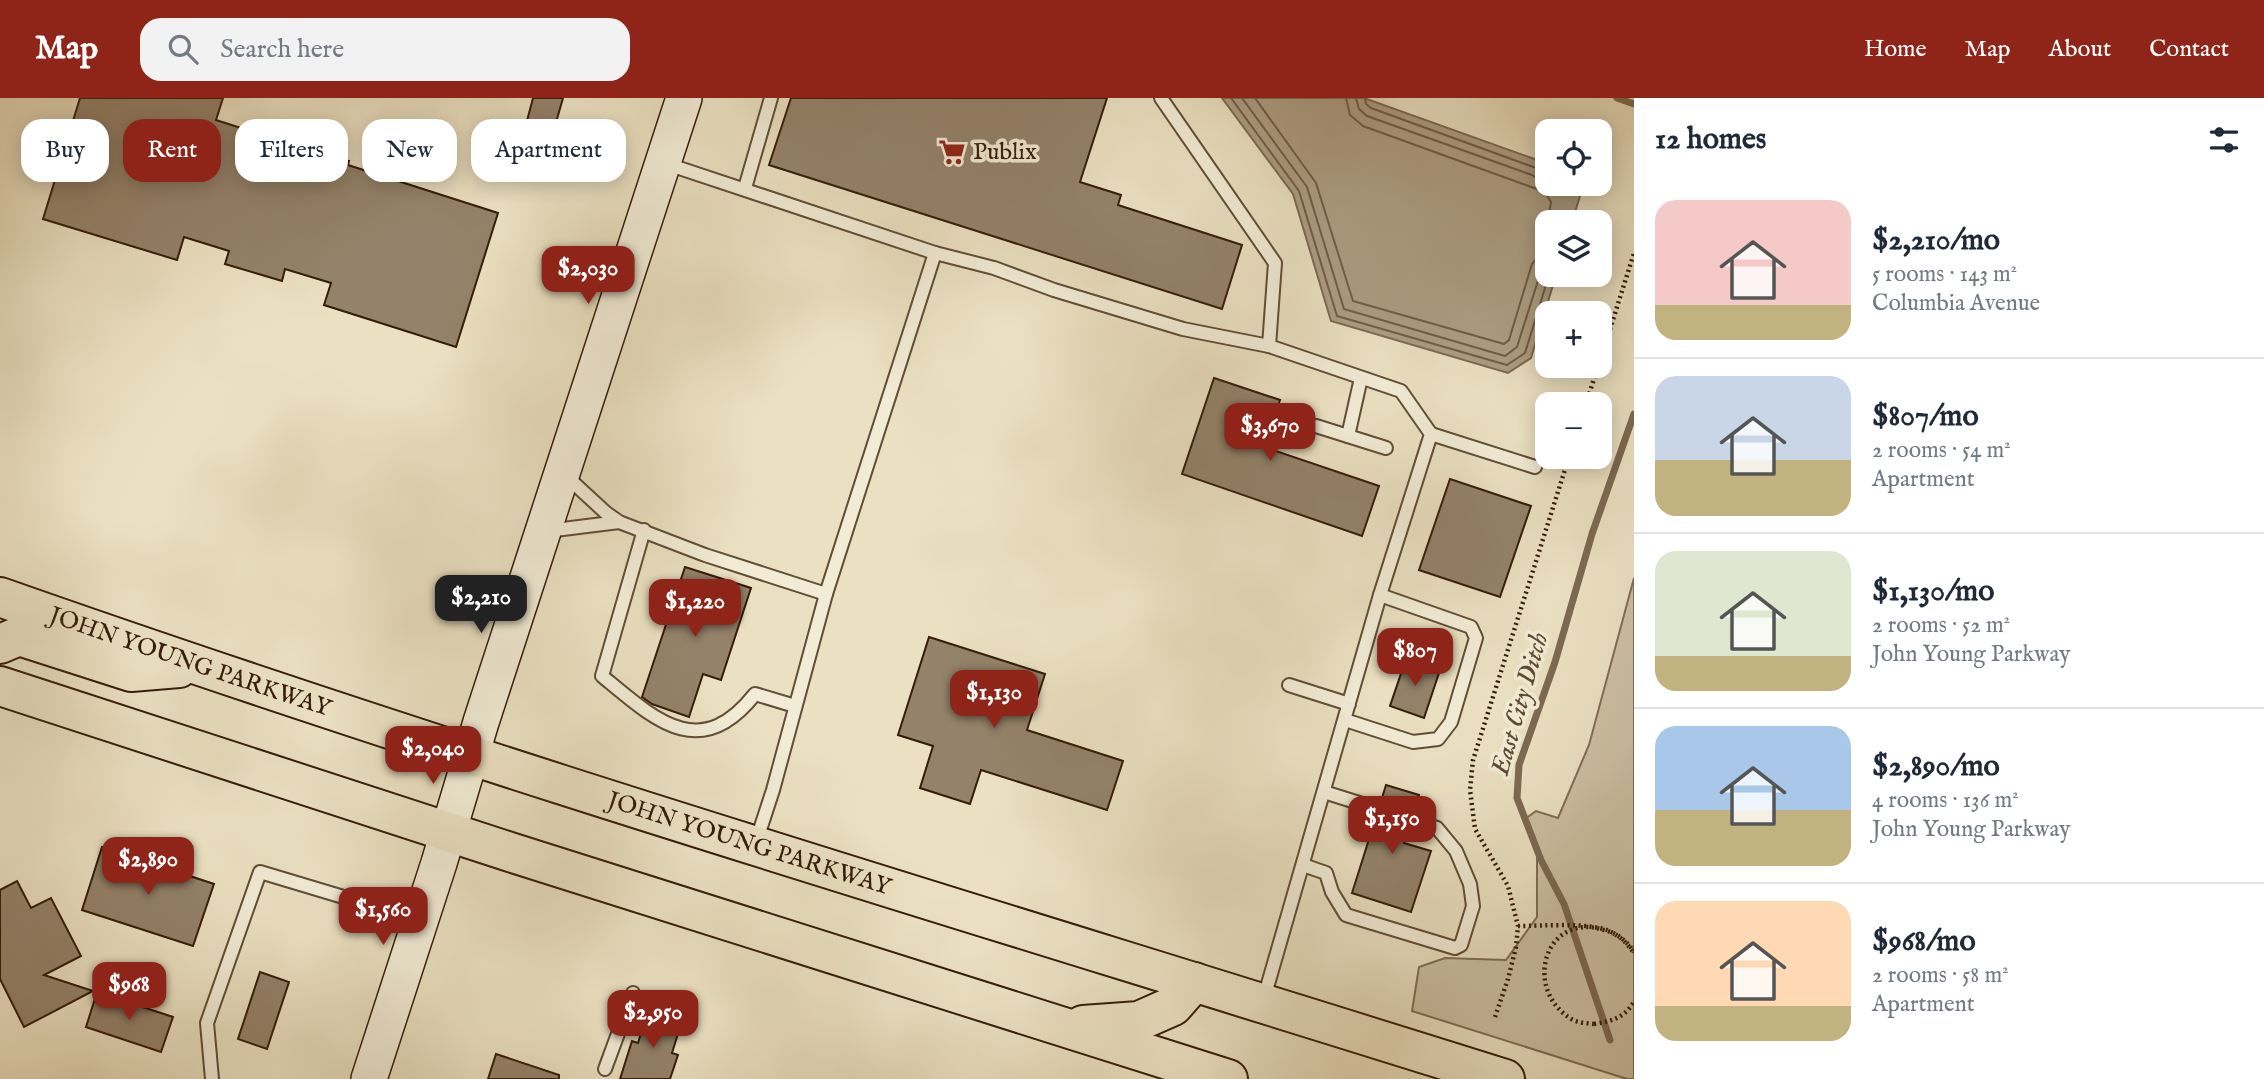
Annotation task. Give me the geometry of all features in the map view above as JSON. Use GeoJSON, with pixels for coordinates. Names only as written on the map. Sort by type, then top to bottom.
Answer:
{"type":"FeatureCollection","features":[{"type":"Feature","properties":{"kind":"highway","name":"JOHN YOUNG PARKWAY"},"geometry":{"type":"LineString","coordinates":[[0,597],[199,667],[471,757],[1505,1079]]}},
{"type":"Feature","properties":{"kind":"highway"},"geometry":{"type":"LineString","coordinates":[[0,644],[19,636],[131,672],[199,667]]}},
{"type":"Feature","properties":{"kind":"highway"},"geometry":{"type":"LineString","coordinates":[[0,686],[449,832],[1228,1079]]}},
{"type":"Feature","properties":{"kind":"highway"},"geometry":{"type":"LineString","coordinates":[[1060,1026],[1139,1021],[1172,1006],[1194,982]]}},
{"type":"Feature","properties":{"kind":"street"},"geometry":{"type":"LineString","coordinates":[[369,1079],[684,98]]}},
{"type":"Feature","properties":{"kind":"lane"},"geometry":{"type":"LineString","coordinates":[[745,188],[771,98]]}},
{"type":"Feature","properties":{"kind":"lane"},"geometry":{"type":"LineString","coordinates":[[1161,98],[1275,263],[1269,346]]}},
{"type":"Feature","properties":{"kind":"lane"},"geometry":{"type":"LineString","coordinates":[[664,162],[934,253],[995,268],[1054,290],[1183,329],[1269,346],[1401,391],[1431,434],[1535,467]]}},
{"type":"Feature","properties":{"kind":"lane"},"geometry":{"type":"LineString","coordinates":[[754,845],[773,790],[827,594],[934,253]]}},
{"type":"Feature","properties":{"kind":"lane"},"geometry":{"type":"LineString","coordinates":[[1348,436],[1361,378]]}},
{"type":"Feature","properties":{"kind":"lane"},"geometry":{"type":"LineString","coordinates":[[1316,426],[1386,448]]}},
{"type":"Feature","properties":{"kind":"lane"},"geometry":{"type":"LineString","coordinates":[[1262,1003],[1380,595],[1431,434]]}},
{"type":"Feature","properties":{"kind":"lane"},"geometry":{"type":"LineString","coordinates":[[564,474],[619,522],[705,555],[827,594]]}},
{"type":"Feature","properties":{"kind":"lane"},"geometry":{"type":"LineString","coordinates":[[545,531],[619,522]]}},
{"type":"Feature","properties":{"kind":"lane"},"geometry":{"type":"LineString","coordinates":[[644,530],[602,676],[649,715],[693,731],[722,725],[743,710],[755,694],[795,706]]}},
{"type":"Feature","properties":{"kind":"lane"},"geometry":{"type":"LineString","coordinates":[[1345,720],[1413,742],[1438,739],[1451,722],[1476,638],[1471,627],[1380,595]]}},
{"type":"Feature","properties":{"kind":"lane"},"geometry":{"type":"LineString","coordinates":[[1289,685],[1349,704]]}},
{"type":"Feature","properties":{"kind":"lane"},"geometry":{"type":"LineString","coordinates":[[1324,792],[1378,809]]}},
{"type":"Feature","properties":{"kind":"lane"},"geometry":{"type":"LineString","coordinates":[[1303,865],[1326,873],[1332,892],[1346,915],[1455,948],[1461,945],[1473,906],[1470,884],[1456,851],[1437,828],[1411,820]]}},
{"type":"Feature","properties":{"kind":"lane"},"geometry":{"type":"LineString","coordinates":[[212,1079],[207,1023],[260,872],[370,905]]}},
{"type":"Feature","properties":{"kind":"lane"},"geometry":{"type":"LineString","coordinates":[[604,1069],[633,993]]}},
{"type":"Feature","properties":{"kind":"path"},"geometry":{"type":"LineString","coordinates":[[1612,323],[1634,253]]}},
{"type":"Feature","properties":{"kind":"path"},"geometry":{"type":"LineString","coordinates":[[1495,1017],[1508,979],[1518,926],[1508,886],[1475,829],[1470,790],[1472,760],[1565,469]]}},
{"type":"Feature","properties":{"kind":"path"},"geometry":{"type":"LineString","coordinates":[[1518,926],[1586,926],[1607,930],[1625,940],[1634,952]]}},
{"type":"Feature","properties":{"kind":"path"},"geometry":{"type":"LineString","coordinates":[[1634,952],[1615,933],[1595,927],[1574,928],[1553,943],[1543,967],[1546,988],[1558,1009],[1575,1021],[1594,1024],[1615,1021],[1629,1010],[1634,1002]]}},
{"type":"Feature","properties":{"kind":"shaded area"},"geometry":{"type":"Polygon","coordinates":[[[1634,578],[1634,1079],[1627,1079],[1412,1011],[1419,967],[1445,958],[1506,960],[1537,917],[1537,855],[1525,819],[1536,811],[1558,818],[1589,745],[1634,578]]]}},
{"type":"Feature","properties":{"kind":"water"},"geometry":{"type":"Polygon","coordinates":[[[1222,98],[1364,98],[1535,159],[1535,196],[1580,196],[1576,210],[1535,210],[1535,287],[1552,287],[1548,301],[1535,301],[1535,345],[1531,358],[1508,373],[1331,321],[1293,194],[1222,98]]]}},
{"type":"Feature","properties":{"kind":"building"},"geometry":{"type":"Polygon","coordinates":[[[80,98],[223,98],[216,119],[123,119],[123,182],[221,182],[221,122],[235,126],[235,182],[348,182],[348,165],[362,169],[362,182],[401,182],[498,213],[456,347],[324,305],[331,283],[285,269],[282,281],[225,264],[229,251],[184,237],[177,260],[43,219],[54,182],[109,182],[109,119],[74,119],[80,98]]]}},
{"type":"Feature","properties":{"kind":"building"},"geometry":{"type":"Polygon","coordinates":[[[533,98],[563,98],[557,119],[527,119],[533,98]]]}},
{"type":"Feature","properties":{"kind":"building"},"geometry":{"type":"Polygon","coordinates":[[[791,98],[1107,98],[1080,182],[1121,195],[1118,205],[1242,245],[1222,309],[769,165],[791,98]]]}},
{"type":"Feature","properties":{"kind":"building"},"geometry":{"type":"Polygon","coordinates":[[[1214,378],[1280,400],[1264,447],[1379,486],[1362,536],[1182,474],[1214,378]]]}},
{"type":"Feature","properties":{"kind":"building"},"geometry":{"type":"Polygon","coordinates":[[[1450,479],[1531,506],[1500,597],[1419,570],[1450,479]]]}},
{"type":"Feature","properties":{"kind":"building"},"geometry":{"type":"Polygon","coordinates":[[[685,567],[751,588],[721,680],[703,674],[689,717],[652,704],[642,697],[685,567]]]}},
{"type":"Feature","properties":{"kind":"building"},"geometry":{"type":"Polygon","coordinates":[[[929,637],[1045,674],[1027,730],[1123,761],[1107,810],[981,770],[970,804],[920,788],[933,746],[898,735],[929,637]]]}},
{"type":"Feature","properties":{"kind":"building"},"geometry":{"type":"Polygon","coordinates":[[[1406,659],[1440,670],[1424,718],[1390,706],[1406,659]]]}},
{"type":"Feature","properties":{"kind":"building"},"geometry":{"type":"Polygon","coordinates":[[[1386,785],[1419,795],[1414,812],[1408,812],[1403,817],[1403,823],[1409,828],[1404,843],[1431,851],[1411,912],[1352,893],[1376,817],[1383,816],[1386,811],[1385,804],[1381,801],[1386,785]]]}},
{"type":"Feature","properties":{"kind":"building"},"geometry":{"type":"Polygon","coordinates":[[[102,847],[214,884],[193,946],[82,910],[102,847]]]}},
{"type":"Feature","properties":{"kind":"building"},"geometry":{"type":"Polygon","coordinates":[[[17,881],[31,908],[51,898],[81,956],[44,975],[93,991],[24,1027],[0,979],[0,890],[17,881]]]}},
{"type":"Feature","properties":{"kind":"building"},"geometry":{"type":"Polygon","coordinates":[[[260,972],[289,982],[267,1049],[238,1039],[260,972]]]}},
{"type":"Feature","properties":{"kind":"building"},"geometry":{"type":"Polygon","coordinates":[[[97,992],[173,1017],[161,1052],[86,1027],[97,992]]]}},
{"type":"Feature","properties":{"kind":"building"},"geometry":{"type":"Polygon","coordinates":[[[648,1011],[682,1021],[672,1053],[678,1055],[670,1079],[620,1079],[632,1041],[638,1043],[648,1011]]]}},
{"type":"Feature","properties":{"kind":"building"},"geometry":{"type":"Polygon","coordinates":[[[496,1054],[559,1075],[559,1079],[488,1079],[496,1054]]]}},
{"type":"Feature","properties":{"kind":"waterway","name":"East City Ditch"},"geometry":{"type":"LineString","coordinates":[[1617,98],[1634,104]]}},
{"type":"Feature","properties":{"kind":"waterway","name":"East City Ditch"},"geometry":{"type":"LineString","coordinates":[[1610,1040],[1564,904],[1541,860],[1517,798],[1519,765],[1555,662],[1592,534],[1634,414]]}},
{"type":"Feature","properties":{"kind":"place","name":"Publix"},"geometry":{"type":"Point","coordinates":[952,152]}}]}
